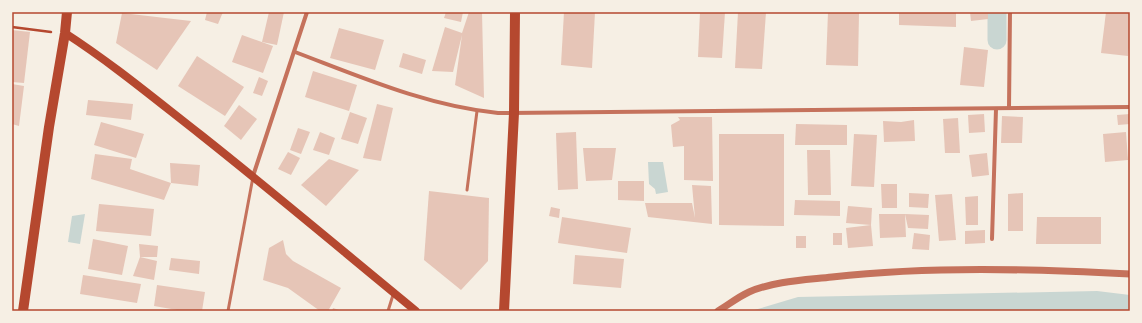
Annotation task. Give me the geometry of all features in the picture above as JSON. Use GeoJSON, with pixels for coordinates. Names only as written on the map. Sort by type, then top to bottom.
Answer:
{"type":"FeatureCollection","features":[{"type":"Feature","properties":{"kind":"main road"},"geometry":{"type":"LineString","coordinates":[[23,311],[67,12]]}},
{"type":"Feature","properties":{"kind":"main road"},"geometry":{"type":"LineString","coordinates":[[504,311],[514,113],[516,12]]}},
{"type":"Feature","properties":{"kind":"main road"},"geometry":{"type":"LineString","coordinates":[[65,33],[130,79],[253,176],[416,311]]}},
{"type":"Feature","properties":{"kind":"street"},"geometry":{"type":"LineString","coordinates":[[253,176],[307,12]]}},
{"type":"Feature","properties":{"kind":"street"},"geometry":{"type":"LineString","coordinates":[[1008,108],[1010,12]]}},
{"type":"Feature","properties":{"kind":"street"},"geometry":{"type":"LineString","coordinates":[[295,52],[398,90],[442,103],[477,110],[514,113],[1130,107]]}},
{"type":"Feature","properties":{"kind":"street"},"geometry":{"type":"LineString","coordinates":[[992,239],[996,109]]}},
{"type":"Feature","properties":{"kind":"street"},"geometry":{"type":"LineString","coordinates":[[718,311],[749,292],[777,284],[864,273],[991,270],[1072,271],[1130,274]]}},
{"type":"Feature","properties":{"kind":"lane"},"geometry":{"type":"LineString","coordinates":[[467,190],[477,110]]}},
{"type":"Feature","properties":{"kind":"lane"},"geometry":{"type":"LineString","coordinates":[[228,311],[253,176]]}},
{"type":"Feature","properties":{"kind":"lane"},"geometry":{"type":"LineString","coordinates":[[388,311],[394,293]]}},
{"type":"Feature","properties":{"kind":"path"},"geometry":{"type":"LineString","coordinates":[[12,28],[65,33]]}},
{"type":"Feature","properties":{"kind":"shaded area"},"geometry":{"type":"Polygon","coordinates":[[[648,162],[663,162],[668,192],[656,194],[655,189],[649,184],[648,162]]]}},
{"type":"Feature","properties":{"kind":"shaded area"},"geometry":{"type":"Polygon","coordinates":[[[85,214],[80,244],[68,242],[72,216],[85,214]]]}},
{"type":"Feature","properties":{"kind":"shaded area"},"geometry":{"type":"Polygon","coordinates":[[[1097,291],[1130,295],[1130,311],[751,311],[798,297],[1097,291]]]}},
{"type":"Feature","properties":{"kind":"building"},"geometry":{"type":"Polygon","coordinates":[[[207,12],[223,12],[218,24],[205,20],[207,12]]]}},
{"type":"Feature","properties":{"kind":"building"},"geometry":{"type":"Polygon","coordinates":[[[269,12],[284,12],[277,45],[262,42],[269,12]]]}},
{"type":"Feature","properties":{"kind":"building"},"geometry":{"type":"Polygon","coordinates":[[[446,12],[463,12],[461,22],[444,18],[446,12]]]}},
{"type":"Feature","properties":{"kind":"building"},"geometry":{"type":"Polygon","coordinates":[[[469,12],[482,12],[484,98],[455,85],[462,35],[453,72],[432,71],[445,27],[462,33],[469,12]]]}},
{"type":"Feature","properties":{"kind":"building"},"geometry":{"type":"Polygon","coordinates":[[[564,12],[595,12],[592,68],[561,65],[564,12]]]}},
{"type":"Feature","properties":{"kind":"building"},"geometry":{"type":"Polygon","coordinates":[[[700,12],[725,12],[722,58],[698,57],[700,12]]]}},
{"type":"Feature","properties":{"kind":"building"},"geometry":{"type":"Polygon","coordinates":[[[738,12],[766,12],[762,69],[735,68],[738,12]]]}},
{"type":"Feature","properties":{"kind":"building"},"geometry":{"type":"Polygon","coordinates":[[[828,12],[859,13],[858,66],[826,65],[828,12]]]}},
{"type":"Feature","properties":{"kind":"building"},"geometry":{"type":"Polygon","coordinates":[[[899,12],[956,12],[956,27],[899,25],[899,12]]]}},
{"type":"Feature","properties":{"kind":"building"},"geometry":{"type":"Polygon","coordinates":[[[970,12],[988,12],[988,19],[971,21],[970,12]]]}},
{"type":"Feature","properties":{"kind":"building"},"geometry":{"type":"Polygon","coordinates":[[[1106,12],[1130,12],[1130,39],[1128,56],[1101,53],[1106,12]]]}},
{"type":"Feature","properties":{"kind":"building"},"geometry":{"type":"Polygon","coordinates":[[[122,13],[191,21],[157,70],[116,43],[122,13]]]}},
{"type":"Feature","properties":{"kind":"building"},"geometry":{"type":"Polygon","coordinates":[[[339,28],[384,40],[375,70],[330,58],[339,28]]]}},
{"type":"Feature","properties":{"kind":"building"},"geometry":{"type":"Polygon","coordinates":[[[12,30],[30,32],[24,83],[12,82],[12,30]]]}},
{"type":"Feature","properties":{"kind":"building"},"geometry":{"type":"Polygon","coordinates":[[[242,35],[273,46],[263,73],[232,62],[242,35]]]}},
{"type":"Feature","properties":{"kind":"building"},"geometry":{"type":"Polygon","coordinates":[[[964,47],[988,50],[984,87],[960,85],[964,47]]]}},
{"type":"Feature","properties":{"kind":"building"},"geometry":{"type":"Polygon","coordinates":[[[403,53],[426,60],[422,74],[399,67],[403,53]]]}},
{"type":"Feature","properties":{"kind":"building"},"geometry":{"type":"Polygon","coordinates":[[[197,56],[244,87],[225,116],[178,86],[197,56]]]}},
{"type":"Feature","properties":{"kind":"building"},"geometry":{"type":"Polygon","coordinates":[[[313,71],[357,85],[349,111],[305,97],[313,71]]]}},
{"type":"Feature","properties":{"kind":"building"},"geometry":{"type":"Polygon","coordinates":[[[259,77],[268,81],[262,96],[253,93],[259,77]]]}},
{"type":"Feature","properties":{"kind":"building"},"geometry":{"type":"Polygon","coordinates":[[[12,84],[24,86],[19,126],[12,124],[12,84]]]}},
{"type":"Feature","properties":{"kind":"building"},"geometry":{"type":"Polygon","coordinates":[[[88,100],[133,104],[131,120],[86,115],[88,100]]]}},
{"type":"Feature","properties":{"kind":"building"},"geometry":{"type":"Polygon","coordinates":[[[377,104],[393,108],[381,161],[363,158],[377,104]]]}},
{"type":"Feature","properties":{"kind":"building"},"geometry":{"type":"Polygon","coordinates":[[[239,105],[257,119],[241,140],[224,126],[239,105]]]}},
{"type":"Feature","properties":{"kind":"building"},"geometry":{"type":"Polygon","coordinates":[[[350,112],[367,118],[358,144],[341,139],[350,112]]]}},
{"type":"Feature","properties":{"kind":"building"},"geometry":{"type":"Polygon","coordinates":[[[984,114],[985,132],[969,133],[968,115],[984,114]]]}},
{"type":"Feature","properties":{"kind":"building"},"geometry":{"type":"Polygon","coordinates":[[[1130,114],[1130,124],[1118,125],[1117,115],[1130,114]]]}},
{"type":"Feature","properties":{"kind":"building"},"geometry":{"type":"Polygon","coordinates":[[[1002,116],[1023,117],[1022,143],[1001,143],[1002,116]]]}},
{"type":"Feature","properties":{"kind":"building"},"geometry":{"type":"Polygon","coordinates":[[[678,117],[712,117],[713,181],[684,180],[684,146],[673,147],[671,125],[680,120],[678,117]]]}},
{"type":"Feature","properties":{"kind":"building"},"geometry":{"type":"Polygon","coordinates":[[[958,118],[960,153],[945,153],[943,119],[958,118]]]}},
{"type":"Feature","properties":{"kind":"building"},"geometry":{"type":"Polygon","coordinates":[[[914,120],[915,141],[884,142],[883,121],[901,122],[914,120]]]}},
{"type":"Feature","properties":{"kind":"building"},"geometry":{"type":"Polygon","coordinates":[[[101,122],[144,134],[136,158],[94,145],[101,122]]]}},
{"type":"Feature","properties":{"kind":"building"},"geometry":{"type":"Polygon","coordinates":[[[796,124],[847,125],[847,145],[795,145],[796,124]]]}},
{"type":"Feature","properties":{"kind":"building"},"geometry":{"type":"Polygon","coordinates":[[[298,128],[310,132],[301,154],[290,150],[298,128]]]}},
{"type":"Feature","properties":{"kind":"building"},"geometry":{"type":"Polygon","coordinates":[[[320,132],[335,138],[329,155],[313,150],[320,132]]]}},
{"type":"Feature","properties":{"kind":"building"},"geometry":{"type":"Polygon","coordinates":[[[576,132],[578,189],[558,190],[556,133],[576,132]]]}},
{"type":"Feature","properties":{"kind":"building"},"geometry":{"type":"Polygon","coordinates":[[[1126,132],[1128,160],[1105,162],[1103,134],[1126,132]]]}},
{"type":"Feature","properties":{"kind":"building"},"geometry":{"type":"Polygon","coordinates":[[[719,134],[784,134],[784,226],[719,225],[719,134]]]}},
{"type":"Feature","properties":{"kind":"building"},"geometry":{"type":"Polygon","coordinates":[[[854,134],[877,135],[874,187],[851,186],[854,134]]]}},
{"type":"Feature","properties":{"kind":"building"},"geometry":{"type":"Polygon","coordinates":[[[583,148],[616,148],[612,180],[586,181],[583,148]]]}},
{"type":"Feature","properties":{"kind":"building"},"geometry":{"type":"Polygon","coordinates":[[[807,150],[830,150],[831,195],[808,195],[807,150]]]}},
{"type":"Feature","properties":{"kind":"building"},"geometry":{"type":"Polygon","coordinates":[[[288,152],[300,158],[291,175],[278,169],[288,152]]]}},
{"type":"Feature","properties":{"kind":"building"},"geometry":{"type":"Polygon","coordinates":[[[987,153],[989,175],[972,177],[969,155],[987,153]]]}},
{"type":"Feature","properties":{"kind":"building"},"geometry":{"type":"Polygon","coordinates":[[[95,154],[132,159],[130,169],[171,183],[164,200],[91,179],[95,154]]]}},
{"type":"Feature","properties":{"kind":"building"},"geometry":{"type":"Polygon","coordinates":[[[329,159],[359,170],[326,206],[301,185],[329,159]]]}},
{"type":"Feature","properties":{"kind":"building"},"geometry":{"type":"Polygon","coordinates":[[[170,163],[200,165],[198,186],[171,183],[170,163]]]}},
{"type":"Feature","properties":{"kind":"building"},"geometry":{"type":"Polygon","coordinates":[[[618,181],[644,181],[644,201],[618,200],[618,181]]]}},
{"type":"Feature","properties":{"kind":"building"},"geometry":{"type":"Polygon","coordinates":[[[881,184],[897,184],[897,208],[882,208],[881,184]]]}},
{"type":"Feature","properties":{"kind":"building"},"geometry":{"type":"Polygon","coordinates":[[[692,185],[711,186],[712,224],[648,217],[645,203],[692,203],[695,218],[692,185]]]}},
{"type":"Feature","properties":{"kind":"building"},"geometry":{"type":"Polygon","coordinates":[[[429,191],[489,198],[488,261],[461,290],[424,260],[429,191]]]}},
{"type":"Feature","properties":{"kind":"building"},"geometry":{"type":"Polygon","coordinates":[[[909,193],[929,194],[928,208],[909,207],[909,193]]]}},
{"type":"Feature","properties":{"kind":"building"},"geometry":{"type":"Polygon","coordinates":[[[1023,193],[1023,231],[1008,231],[1008,194],[1023,193]]]}},
{"type":"Feature","properties":{"kind":"building"},"geometry":{"type":"Polygon","coordinates":[[[952,194],[956,240],[939,241],[935,195],[952,194]]]}},
{"type":"Feature","properties":{"kind":"building"},"geometry":{"type":"Polygon","coordinates":[[[978,196],[978,225],[966,225],[965,197],[978,196]]]}},
{"type":"Feature","properties":{"kind":"building"},"geometry":{"type":"Polygon","coordinates":[[[795,200],[840,201],[840,216],[794,215],[795,200]]]}},
{"type":"Feature","properties":{"kind":"building"},"geometry":{"type":"Polygon","coordinates":[[[99,204],[154,209],[151,236],[96,231],[99,204]]]}},
{"type":"Feature","properties":{"kind":"building"},"geometry":{"type":"Polygon","coordinates":[[[848,206],[872,208],[871,225],[846,223],[848,206]]]}},
{"type":"Feature","properties":{"kind":"building"},"geometry":{"type":"Polygon","coordinates":[[[551,207],[560,209],[559,218],[549,216],[551,207]]]}},
{"type":"Feature","properties":{"kind":"building"},"geometry":{"type":"Polygon","coordinates":[[[879,214],[905,214],[906,237],[880,238],[879,214]]]}},
{"type":"Feature","properties":{"kind":"building"},"geometry":{"type":"Polygon","coordinates":[[[905,214],[929,215],[928,229],[908,228],[905,214]]]}},
{"type":"Feature","properties":{"kind":"building"},"geometry":{"type":"Polygon","coordinates":[[[562,217],[631,228],[627,253],[558,243],[562,217]]]}},
{"type":"Feature","properties":{"kind":"building"},"geometry":{"type":"Polygon","coordinates":[[[1037,217],[1101,217],[1101,244],[1036,244],[1037,217]]]}},
{"type":"Feature","properties":{"kind":"building"},"geometry":{"type":"Polygon","coordinates":[[[871,225],[873,246],[848,248],[846,228],[871,225]]]}},
{"type":"Feature","properties":{"kind":"building"},"geometry":{"type":"Polygon","coordinates":[[[985,230],[985,243],[965,244],[965,231],[985,230]]]}},
{"type":"Feature","properties":{"kind":"building"},"geometry":{"type":"Polygon","coordinates":[[[833,233],[842,233],[842,245],[833,245],[833,233]]]}},
{"type":"Feature","properties":{"kind":"building"},"geometry":{"type":"Polygon","coordinates":[[[914,233],[930,235],[929,250],[912,249],[914,233]]]}},
{"type":"Feature","properties":{"kind":"building"},"geometry":{"type":"Polygon","coordinates":[[[796,236],[806,236],[806,248],[796,248],[796,236]]]}},
{"type":"Feature","properties":{"kind":"building"},"geometry":{"type":"Polygon","coordinates":[[[93,239],[128,246],[122,275],[88,269],[93,239]]]}},
{"type":"Feature","properties":{"kind":"building"},"geometry":{"type":"Polygon","coordinates":[[[283,240],[286,254],[293,261],[341,288],[328,311],[320,311],[288,288],[263,280],[269,248],[283,240]]]}},
{"type":"Feature","properties":{"kind":"building"},"geometry":{"type":"Polygon","coordinates":[[[139,244],[158,246],[157,257],[140,257],[139,244]]]}},
{"type":"Feature","properties":{"kind":"building"},"geometry":{"type":"Polygon","coordinates":[[[575,255],[624,259],[621,288],[573,284],[575,255]]]}},
{"type":"Feature","properties":{"kind":"building"},"geometry":{"type":"Polygon","coordinates":[[[140,257],[157,261],[154,280],[133,276],[140,257]]]}},
{"type":"Feature","properties":{"kind":"building"},"geometry":{"type":"Polygon","coordinates":[[[171,258],[200,261],[199,274],[169,270],[171,258]]]}},
{"type":"Feature","properties":{"kind":"building"},"geometry":{"type":"Polygon","coordinates":[[[83,275],[141,284],[137,303],[80,294],[83,275]]]}},
{"type":"Feature","properties":{"kind":"building"},"geometry":{"type":"Polygon","coordinates":[[[157,285],[205,292],[202,311],[183,311],[154,306],[157,285]]]}},
{"type":"Feature","properties":{"kind":"building"},"geometry":{"type":"Polygon","coordinates":[[[333,308],[342,311],[332,311],[333,308]]]}},
{"type":"Feature","properties":{"kind":"waterway"},"geometry":{"type":"LineString","coordinates":[[997,12],[997,40]]}}]}
